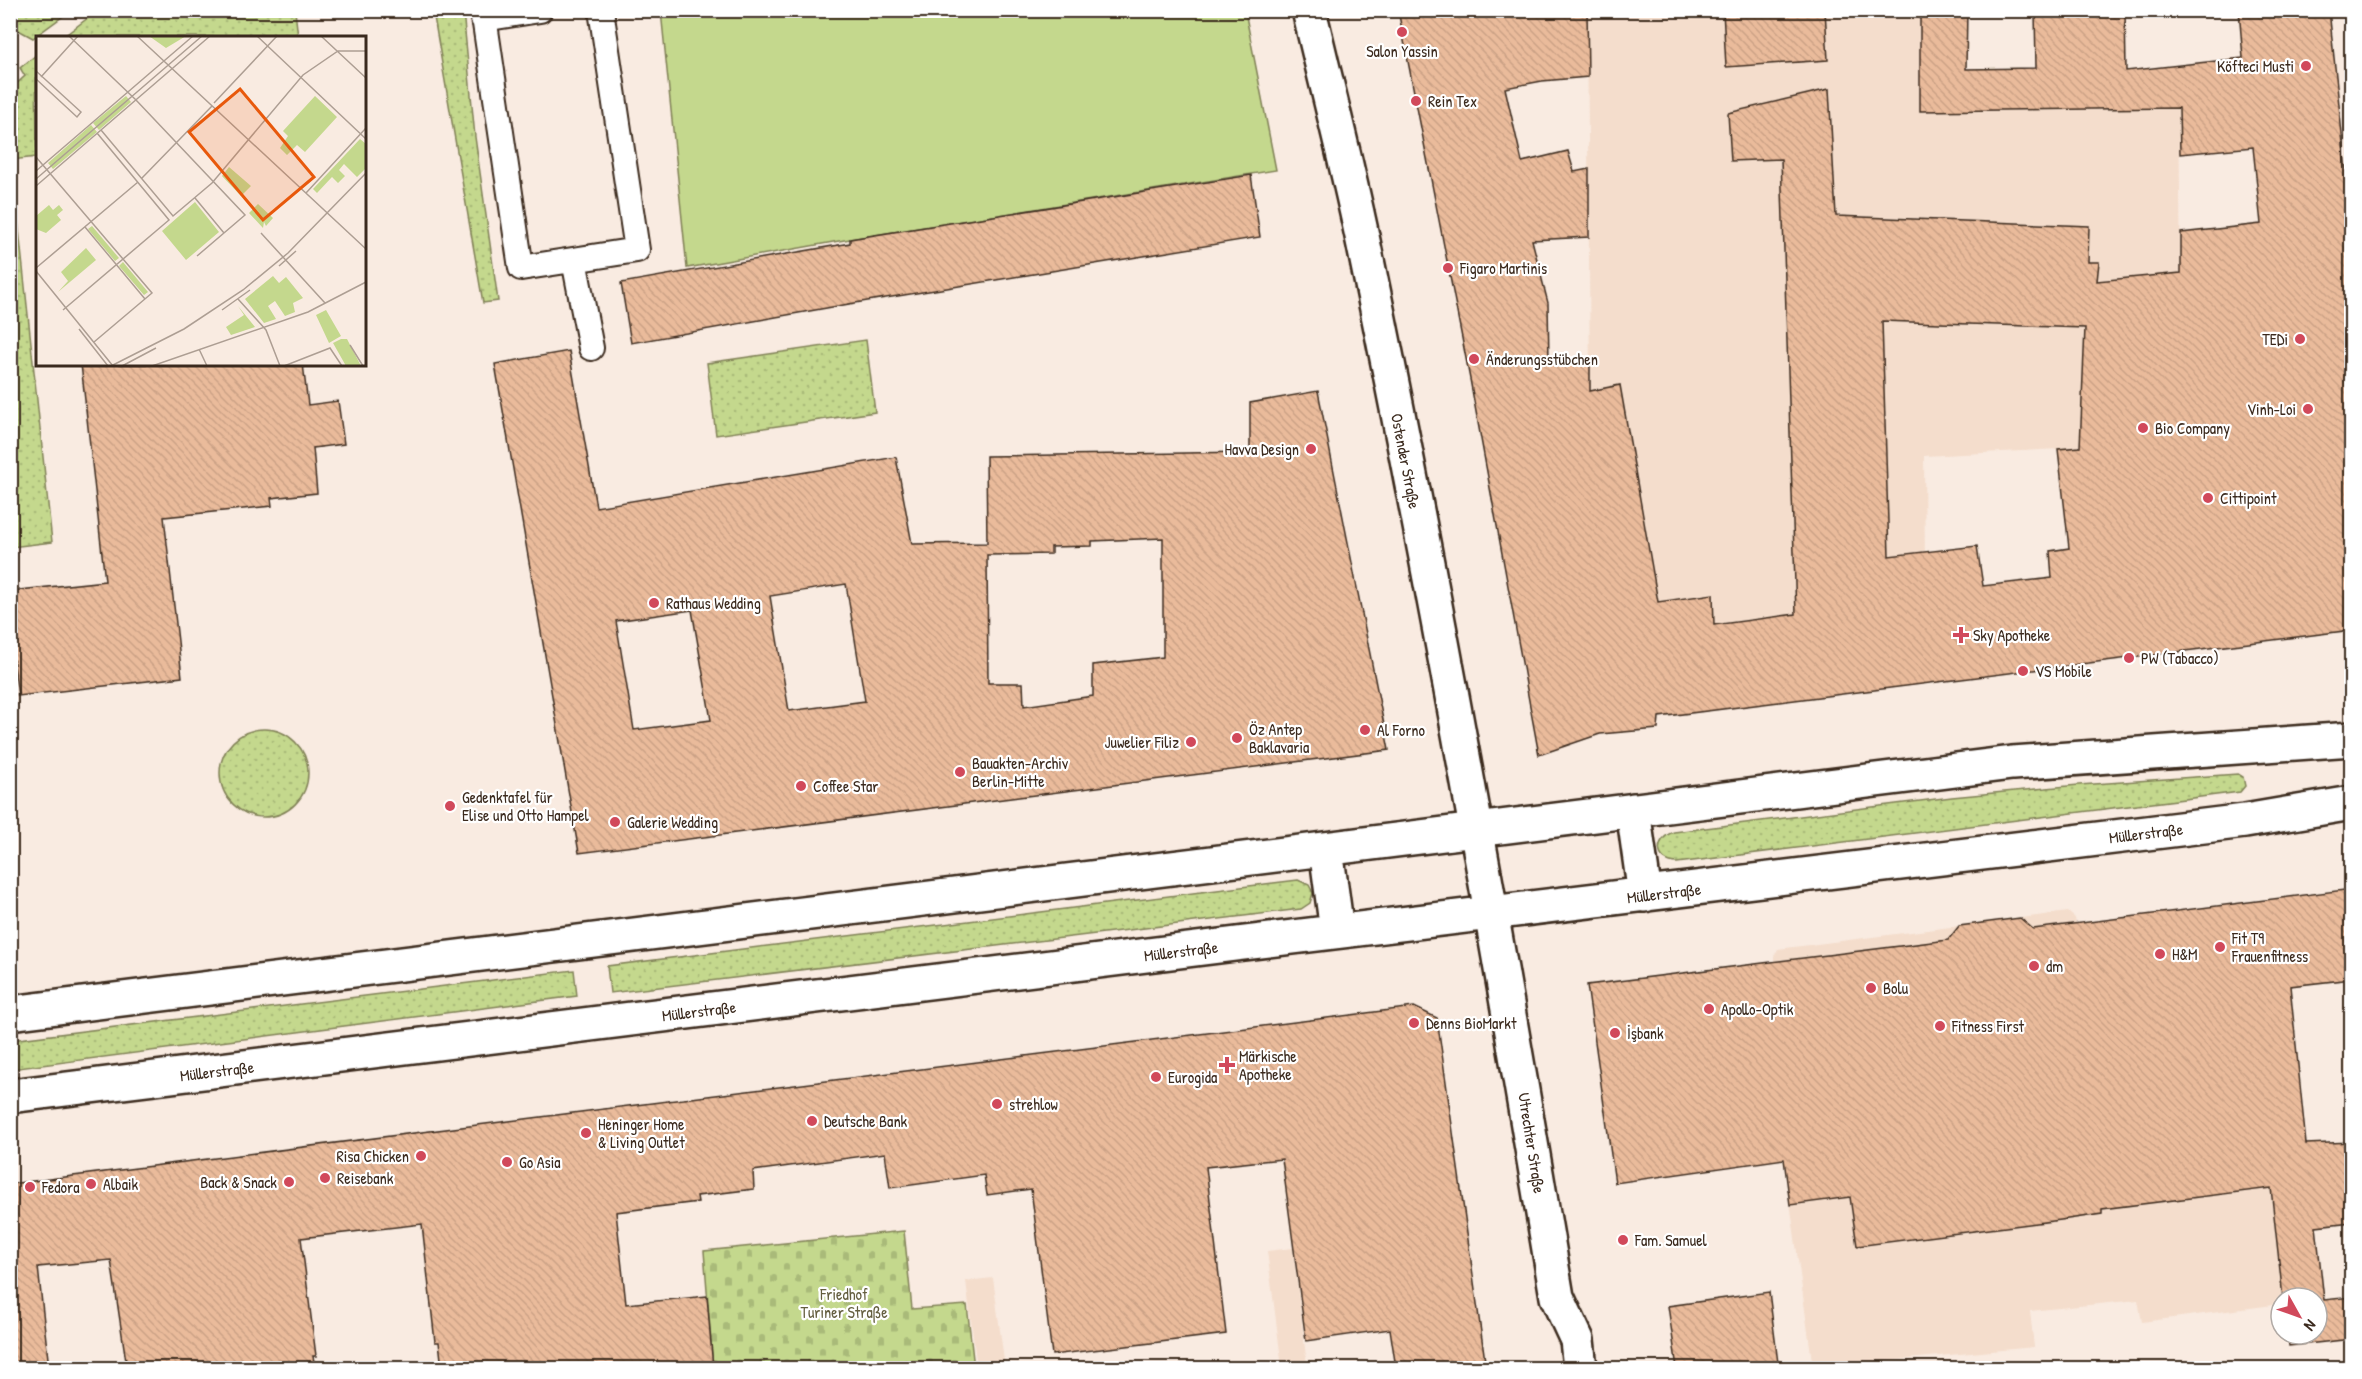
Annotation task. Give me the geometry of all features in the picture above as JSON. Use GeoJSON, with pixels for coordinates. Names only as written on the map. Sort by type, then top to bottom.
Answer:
{"type":"FeatureCollection","features":[{"type":"Feature","properties":{"kind":"main road","name":"Ostender Straße"},"geometry":{"type":"LineString","coordinates":[[1309,10],[1365,251],[1478,830],[1492,913]]}},
{"type":"Feature","properties":{"kind":"main road"},"geometry":{"type":"LineString","coordinates":[[10,1013],[2012,763],[2352,739]]}},
{"type":"Feature","properties":{"kind":"main road","name":"Müllerstraße"},"geometry":{"type":"LineString","coordinates":[[10,1096],[2245,821],[2352,803]]}},
{"type":"Feature","properties":{"kind":"main road"},"geometry":{"type":"LineString","coordinates":[[1633,810],[1645,895]]}},
{"type":"Feature","properties":{"kind":"main road"},"geometry":{"type":"LineString","coordinates":[[1326,849],[1337,931]]}},
{"type":"Feature","properties":{"kind":"main road","name":"Utrechter Straße"},"geometry":{"type":"LineString","coordinates":[[1492,913],[1557,1297],[1576,1340],[1580,1368]]}},
{"type":"Feature","properties":{"kind":"lane"},"geometry":{"type":"LineString","coordinates":[[540,10],[483,15],[521,268],[637,250],[601,10]]}},
{"type":"Feature","properties":{"kind":"lane"},"geometry":{"type":"LineString","coordinates":[[574,260],[591,348]]}},
{"type":"Feature","properties":{"kind":"shaded area"},"geometry":{"type":"Polygon","coordinates":[[[1587,11],[1920,11],[1921,111],[2179,108],[2181,273],[2351,256],[2351,630],[2083,664],[2058,449],[1924,456],[1926,684],[1659,717],[1658,729],[1600,734],[1539,755],[1476,413],[1590,390],[1587,11]]]}},
{"type":"Feature","properties":{"kind":"shaded area"},"geometry":{"type":"Polygon","coordinates":[[[2238,904],[2282,1286],[2269,1286],[2269,1306],[2142,1322],[2138,1300],[2030,1311],[2034,1347],[1813,1368],[1784,1159],[1615,1183],[1587,985],[1774,962],[1778,949],[2068,912],[2075,918],[2076,924],[2238,904]]]}},
{"type":"Feature","properties":{"kind":"shaded area"},"geometry":{"type":"Polygon","coordinates":[[[1293,1248],[1307,1365],[1282,1367],[1267,1251],[1293,1248]]]}},
{"type":"Feature","properties":{"kind":"shaded area"},"geometry":{"type":"Polygon","coordinates":[[[993,1278],[1005,1368],[977,1368],[966,1281],[993,1278]]]}},
{"type":"Feature","properties":{"kind":"green space"},"geometry":{"type":"Polygon","coordinates":[[[11,10],[70,11],[33,38],[11,26],[11,10]]]}},
{"type":"Feature","properties":{"kind":"green space"},"geometry":{"type":"Polygon","coordinates":[[[97,11],[295,11],[298,36],[64,36],[97,11]]]}},
{"type":"Feature","properties":{"kind":"green space"},"geometry":{"type":"Polygon","coordinates":[[[433,11],[463,11],[475,137],[498,301],[483,303],[433,11]]]}},
{"type":"Feature","properties":{"kind":"green space"},"geometry":{"type":"Polygon","coordinates":[[[661,11],[1245,11],[1276,170],[850,239],[687,268],[661,11]]]}},
{"type":"Feature","properties":{"kind":"green space"},"geometry":{"type":"Polygon","coordinates":[[[36,55],[36,157],[11,160],[11,83],[14,86],[25,76],[20,68],[36,55]]]}},
{"type":"Feature","properties":{"kind":"green space"},"geometry":{"type":"Polygon","coordinates":[[[11,192],[15,192],[52,542],[11,547],[11,192]]]}},
{"type":"Feature","properties":{"kind":"green space"},"geometry":{"type":"Polygon","coordinates":[[[866,340],[875,412],[716,435],[707,363],[866,340]]]}},
{"type":"Feature","properties":{"kind":"green space"},"geometry":{"type":"Polygon","coordinates":[[[264,729],[289,736],[301,748],[308,773],[301,798],[289,810],[264,817],[239,810],[227,798],[220,773],[227,748],[239,736],[264,729]]]}},
{"type":"Feature","properties":{"kind":"green space"},"geometry":{"type":"Polygon","coordinates":[[[2238,774],[2243,777],[2245,786],[2240,792],[1677,863],[1664,859],[1659,849],[1663,839],[1674,832],[1952,797],[2238,774]]]}},
{"type":"Feature","properties":{"kind":"green space"},"geometry":{"type":"Polygon","coordinates":[[[1298,880],[1309,885],[1313,893],[1310,903],[1301,909],[610,993],[607,966],[1298,880]]]}},
{"type":"Feature","properties":{"kind":"green space"},"geometry":{"type":"Polygon","coordinates":[[[574,970],[577,996],[11,1069],[11,1040],[574,970]]]}},
{"type":"Feature","properties":{"kind":"green space","name":"Friedhof Turiner Straße"},"geometry":{"type":"Polygon","coordinates":[[[904,1231],[912,1309],[967,1305],[974,1368],[713,1368],[704,1251],[904,1231]]]}},
{"type":"Feature","properties":{"kind":"building"},"geometry":{"type":"Polygon","coordinates":[[[1398,10],[1587,10],[1588,77],[1542,81],[1505,88],[1522,162],[1568,151],[1574,172],[1589,169],[1589,237],[1532,240],[1548,303],[1549,363],[1590,363],[1590,391],[1620,385],[1658,602],[1713,594],[1714,625],[1796,614],[1781,159],[1731,161],[1728,113],[1829,89],[1836,216],[2089,226],[2088,262],[2099,262],[2097,281],[2181,273],[2181,233],[2261,224],[2253,147],[2180,154],[2179,108],[1920,111],[1920,10],[1967,10],[1966,69],[2036,68],[2035,10],[2125,10],[2126,71],[2243,58],[2239,10],[2329,10],[2352,229],[2352,630],[1659,717],[1658,729],[1600,734],[1539,755],[1470,379],[1398,10]],[[1882,321],[1889,556],[1977,546],[1983,586],[2052,578],[2050,551],[2069,548],[2058,449],[2080,447],[2085,328],[1882,321]]]}},
{"type":"Feature","properties":{"kind":"building"},"geometry":{"type":"Polygon","coordinates":[[[1723,10],[1825,10],[1828,60],[1726,67],[1723,10]]]}},
{"type":"Feature","properties":{"kind":"building"},"geometry":{"type":"Polygon","coordinates":[[[1251,175],[1260,237],[849,304],[631,343],[621,283],[850,243],[850,239],[1251,175]]]}},
{"type":"Feature","properties":{"kind":"building"},"geometry":{"type":"Polygon","coordinates":[[[569,351],[596,507],[896,457],[912,544],[987,543],[986,456],[1250,452],[1250,403],[1318,391],[1389,750],[579,853],[495,364],[569,351]],[[1163,538],[1092,541],[1092,546],[1051,547],[1051,554],[987,555],[988,683],[1023,683],[1024,706],[1093,696],[1093,665],[1163,657],[1163,538]],[[846,584],[770,596],[789,711],[865,701],[846,584]],[[692,610],[616,621],[634,730],[711,720],[692,610]]]}},
{"type":"Feature","properties":{"kind":"building"},"geometry":{"type":"Polygon","coordinates":[[[81,366],[303,366],[308,405],[338,401],[344,444],[313,448],[317,493],[271,498],[272,506],[164,517],[182,677],[18,696],[10,632],[10,591],[105,581],[81,366]]]}},
{"type":"Feature","properties":{"kind":"building"},"geometry":{"type":"Polygon","coordinates":[[[2352,889],[2352,979],[2290,986],[2306,1144],[2352,1142],[2352,1222],[2316,1226],[2322,1286],[2282,1286],[2271,1188],[2102,1209],[2102,1214],[1857,1246],[1850,1197],[1790,1205],[1784,1159],[1615,1183],[1587,985],[1948,940],[1959,926],[2020,918],[2033,929],[2352,889]]]}},
{"type":"Feature","properties":{"kind":"building"},"geometry":{"type":"Polygon","coordinates":[[[1414,1007],[1437,1018],[1486,1368],[1396,1368],[1390,1329],[1306,1341],[1282,1159],[1206,1167],[1226,1334],[1052,1355],[1031,1189],[987,1195],[984,1175],[890,1188],[885,1153],[753,1171],[754,1189],[697,1196],[698,1202],[616,1212],[626,1304],[707,1296],[713,1368],[442,1368],[439,1342],[435,1342],[422,1224],[301,1238],[316,1356],[313,1356],[315,1368],[127,1368],[111,1260],[38,1267],[49,1368],[10,1368],[10,1184],[1414,1007]]]}},
{"type":"Feature","properties":{"kind":"building"},"geometry":{"type":"Polygon","coordinates":[[[1769,1292],[1778,1363],[1737,1368],[1677,1368],[1668,1306],[1769,1292]]]}},
{"type":"Feature","properties":{"kind":"building"},"geometry":{"type":"Polygon","coordinates":[[[2352,1297],[2352,1339],[2329,1342],[2329,1299],[2352,1297]]]}},
{"type":"Feature","properties":{"kind":"place","name":"Salon Yassin"},"geometry":{"type":"Point","coordinates":[1402,32]}},
{"type":"Feature","properties":{"kind":"place","name":"Köfteci Musti"},"geometry":{"type":"Point","coordinates":[2306,66]}},
{"type":"Feature","properties":{"kind":"place","name":"Rein Tex"},"geometry":{"type":"Point","coordinates":[1416,101]}},
{"type":"Feature","properties":{"kind":"place","name":"Figaro Martinis"},"geometry":{"type":"Point","coordinates":[1448,268]}},
{"type":"Feature","properties":{"kind":"place","name":"TEDi"},"geometry":{"type":"Point","coordinates":[2300,339]}},
{"type":"Feature","properties":{"kind":"place","name":"Änderungsstübchen"},"geometry":{"type":"Point","coordinates":[1474,359]}},
{"type":"Feature","properties":{"kind":"place","name":"Vinh-Loi"},"geometry":{"type":"Point","coordinates":[2308,409]}},
{"type":"Feature","properties":{"kind":"place","name":"Bio Company"},"geometry":{"type":"Point","coordinates":[2143,428]}},
{"type":"Feature","properties":{"kind":"place","name":"Havva Design"},"geometry":{"type":"Point","coordinates":[1311,449]}},
{"type":"Feature","properties":{"kind":"place","name":"Cittipoint"},"geometry":{"type":"Point","coordinates":[2208,498]}},
{"type":"Feature","properties":{"kind":"place","name":"Rathaus Wedding"},"geometry":{"type":"Point","coordinates":[654,603]}},
{"type":"Feature","properties":{"kind":"place","name":"Sky Apotheke"},"geometry":{"type":"Point","coordinates":[1961,635]}},
{"type":"Feature","properties":{"kind":"place","name":"PW (Tabacco)"},"geometry":{"type":"Point","coordinates":[2129,658]}},
{"type":"Feature","properties":{"kind":"place","name":"VS Mobile"},"geometry":{"type":"Point","coordinates":[2023,671]}},
{"type":"Feature","properties":{"kind":"place","name":"Al Forno"},"geometry":{"type":"Point","coordinates":[1365,730]}},
{"type":"Feature","properties":{"kind":"place","name":"Öz Antep Baklavaria"},"geometry":{"type":"Point","coordinates":[1237,738]}},
{"type":"Feature","properties":{"kind":"place","name":"Juwelier Filiz"},"geometry":{"type":"Point","coordinates":[1191,742]}},
{"type":"Feature","properties":{"kind":"place","name":"Bauakten-Archiv Berlin-Mitte"},"geometry":{"type":"Point","coordinates":[960,772]}},
{"type":"Feature","properties":{"kind":"place","name":"Coffee Star"},"geometry":{"type":"Point","coordinates":[801,786]}},
{"type":"Feature","properties":{"kind":"place","name":"Gedenktafel für Elise und Otto Hampel"},"geometry":{"type":"Point","coordinates":[450,806]}},
{"type":"Feature","properties":{"kind":"place","name":"Galerie Wedding"},"geometry":{"type":"Point","coordinates":[615,822]}},
{"type":"Feature","properties":{"kind":"place","name":"Fit T9 Frauenfitness"},"geometry":{"type":"Point","coordinates":[2220,947]}},
{"type":"Feature","properties":{"kind":"place","name":"H&M"},"geometry":{"type":"Point","coordinates":[2160,954]}},
{"type":"Feature","properties":{"kind":"place","name":"dm"},"geometry":{"type":"Point","coordinates":[2034,966]}},
{"type":"Feature","properties":{"kind":"place","name":"Bolu"},"geometry":{"type":"Point","coordinates":[1871,988]}},
{"type":"Feature","properties":{"kind":"place","name":"Apollo-Optik"},"geometry":{"type":"Point","coordinates":[1709,1009]}},
{"type":"Feature","properties":{"kind":"place","name":"Denns BioMarkt"},"geometry":{"type":"Point","coordinates":[1414,1023]}},
{"type":"Feature","properties":{"kind":"place","name":"Fitness First"},"geometry":{"type":"Point","coordinates":[1940,1026]}},
{"type":"Feature","properties":{"kind":"place","name":"İşbank"},"geometry":{"type":"Point","coordinates":[1615,1033]}},
{"type":"Feature","properties":{"kind":"place","name":"Märkische Apotheke"},"geometry":{"type":"Point","coordinates":[1227,1065]}},
{"type":"Feature","properties":{"kind":"place","name":"Eurogida"},"geometry":{"type":"Point","coordinates":[1156,1077]}},
{"type":"Feature","properties":{"kind":"place","name":"strehlow"},"geometry":{"type":"Point","coordinates":[997,1104]}},
{"type":"Feature","properties":{"kind":"place","name":"Deutsche Bank"},"geometry":{"type":"Point","coordinates":[812,1121]}},
{"type":"Feature","properties":{"kind":"place","name":"Heninger Home & Living Outlet"},"geometry":{"type":"Point","coordinates":[586,1133]}},
{"type":"Feature","properties":{"kind":"place","name":"Risa Chicken"},"geometry":{"type":"Point","coordinates":[421,1156]}},
{"type":"Feature","properties":{"kind":"place","name":"Go Asia"},"geometry":{"type":"Point","coordinates":[507,1162]}},
{"type":"Feature","properties":{"kind":"place","name":"Reisebank"},"geometry":{"type":"Point","coordinates":[325,1178]}},
{"type":"Feature","properties":{"kind":"place","name":"Back & Snack"},"geometry":{"type":"Point","coordinates":[289,1182]}},
{"type":"Feature","properties":{"kind":"place","name":"Albaik"},"geometry":{"type":"Point","coordinates":[91,1184]}},
{"type":"Feature","properties":{"kind":"place","name":"Fedora"},"geometry":{"type":"Point","coordinates":[30,1187]}},
{"type":"Feature","properties":{"kind":"place","name":"Fam. Samuel"},"geometry":{"type":"Point","coordinates":[1623,1240]}}]}
